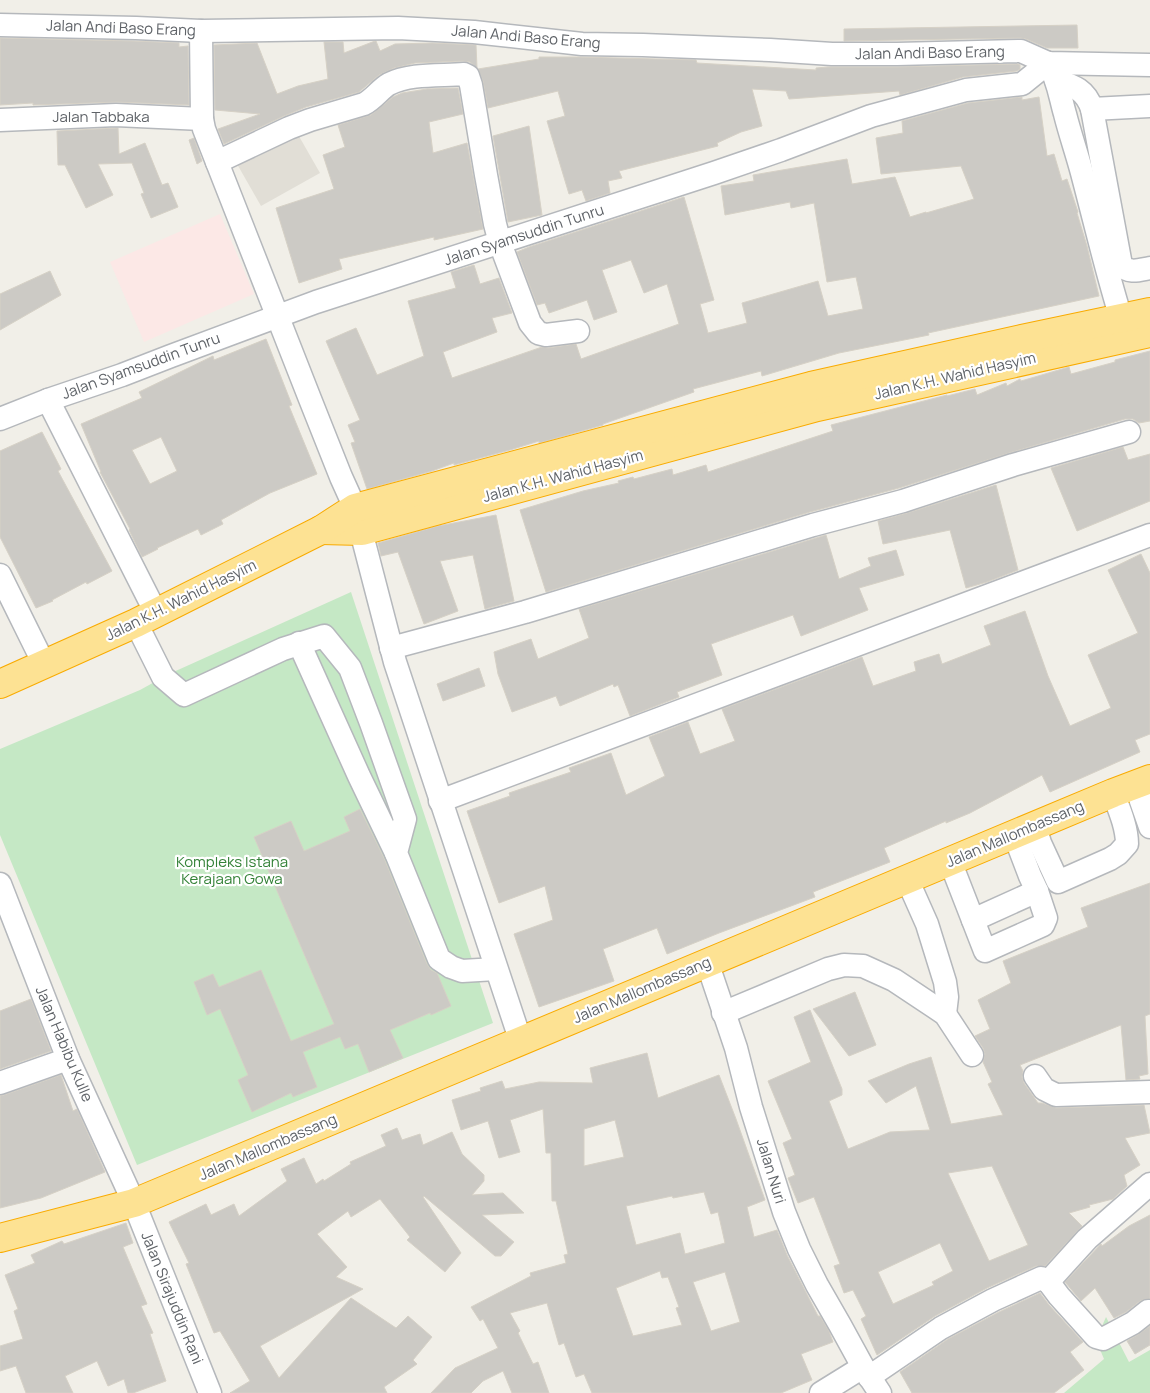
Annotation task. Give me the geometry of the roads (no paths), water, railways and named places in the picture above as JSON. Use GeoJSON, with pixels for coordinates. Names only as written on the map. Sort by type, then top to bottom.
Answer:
{"type":"FeatureCollection","features":[{"type":"Feature","properties":{"kind":"highway","name":"Jalan K.H. Wahid Hasyim"},"geometry":{"type":"LineString","coordinates":[[0,684],[146,618],[321,530],[811,386],[1150,312]]}},
{"type":"Feature","properties":{"kind":"highway","name":"Jalan K.H. Wahid Hasyim"},"geometry":{"type":"LineString","coordinates":[[358,519],[817,407],[1150,333]]}},
{"type":"Feature","properties":{"kind":"highway","name":"Jalan Mallombassang"},"geometry":{"type":"LineString","coordinates":[[0,1238],[134,1203],[707,962],[915,896],[953,870],[1027,838],[1131,799]]}},
{"type":"Feature","properties":{"kind":"street","name":"Jalan Andi Baso Erang"},"geometry":{"type":"LineString","coordinates":[[0,25],[201,31],[398,28],[474,32],[582,44],[750,49],[832,54],[1021,51],[1083,92],[1089,100],[1092,109]]}},
{"type":"Feature","properties":{"kind":"street"},"geometry":{"type":"LineString","coordinates":[[201,31],[202,119],[204,129],[358,519],[391,648],[520,1042]]}},
{"type":"Feature","properties":{"kind":"street"},"geometry":{"type":"LineString","coordinates":[[1121,318],[1083,176],[1052,72],[1150,65]]}},
{"type":"Feature","properties":{"kind":"street","name":"Jalan Syamsuddin Tunru"},"geometry":{"type":"LineString","coordinates":[[0,419],[316,302],[714,173],[871,116],[966,90],[1022,84],[1052,72]]}},
{"type":"Feature","properties":{"kind":"street"},"geometry":{"type":"LineString","coordinates":[[216,162],[289,128],[364,104],[372,100],[390,84],[421,76],[464,74],[468,76],[471,85],[500,243],[530,323],[538,333],[546,335],[578,331]]}},
{"type":"Feature","properties":{"kind":"street"},"geometry":{"type":"LineString","coordinates":[[1150,106],[1092,109],[1121,264],[1125,270],[1129,271],[1150,268]]}},
{"type":"Feature","properties":{"kind":"street","name":"Jalan Tabbaka"},"geometry":{"type":"LineString","coordinates":[[0,120],[116,115],[202,119]]}},
{"type":"Feature","properties":{"kind":"street"},"geometry":{"type":"LineString","coordinates":[[48,400],[146,618],[163,677],[184,695],[283,648],[324,636],[350,668],[405,819],[396,853]]}},
{"type":"Feature","properties":{"kind":"street"},"geometry":{"type":"LineString","coordinates":[[391,648],[525,612],[813,525],[904,500],[1013,465],[1129,432]]}},
{"type":"Feature","properties":{"kind":"street"},"geometry":{"type":"LineString","coordinates":[[440,801],[1150,535]]}},
{"type":"Feature","properties":{"kind":"street"},"geometry":{"type":"LineString","coordinates":[[0,575],[44,664]]}},
{"type":"Feature","properties":{"kind":"street"},"geometry":{"type":"LineString","coordinates":[[299,644],[396,853],[439,959],[462,971],[496,969]]}},
{"type":"Feature","properties":{"kind":"street"},"geometry":{"type":"LineString","coordinates":[[1131,799],[1149,825]]}},
{"type":"Feature","properties":{"kind":"street"},"geometry":{"type":"LineString","coordinates":[[1027,838],[1050,864],[1058,882],[1118,854],[1127,844],[1131,799]]}},
{"type":"Feature","properties":{"kind":"street"},"geometry":{"type":"LineString","coordinates":[[953,870],[986,951],[1044,924],[1046,915],[1034,884],[1027,838]]}},
{"type":"Feature","properties":{"kind":"street","name":"Jalan Habibu Kulle"},"geometry":{"type":"LineString","coordinates":[[0,884],[68,1059],[134,1203]]}},
{"type":"Feature","properties":{"kind":"street"},"geometry":{"type":"LineString","coordinates":[[969,910],[1034,884]]}},
{"type":"Feature","properties":{"kind":"street"},"geometry":{"type":"LineString","coordinates":[[915,896],[927,924],[945,982],[947,997],[945,1014]]}},
{"type":"Feature","properties":{"kind":"street","name":"Jalan Nuri"},"geometry":{"type":"LineString","coordinates":[[707,962],[736,1048],[751,1107],[787,1219],[817,1285],[870,1379]]}},
{"type":"Feature","properties":{"kind":"street"},"geometry":{"type":"LineString","coordinates":[[723,1012],[828,969],[844,965],[863,966],[894,980],[945,1014],[972,1055]]}},
{"type":"Feature","properties":{"kind":"street"},"geometry":{"type":"LineString","coordinates":[[0,1083],[68,1059]]}},
{"type":"Feature","properties":{"kind":"street"},"geometry":{"type":"LineString","coordinates":[[1035,1076],[1044,1089],[1056,1095],[1150,1095]]}},
{"type":"Feature","properties":{"kind":"street"},"geometry":{"type":"LineString","coordinates":[[1048,1282],[1087,1238],[1150,1184]]}},
{"type":"Feature","properties":{"kind":"street","name":"Jalan Sirajuddin Rani"},"geometry":{"type":"LineString","coordinates":[[134,1203],[210,1393]]}},
{"type":"Feature","properties":{"kind":"street"},"geometry":{"type":"LineString","coordinates":[[821,1393],[870,1379],[941,1328],[1041,1278],[1048,1282],[1096,1337],[1103,1339],[1133,1323],[1150,1311]]}},
{"type":"Feature","properties":{"kind":"park label","name":"Kompleks Istana Kerajaan Gowa"},"geometry":{"type":"Point","coordinates":[232,870]}}]}
